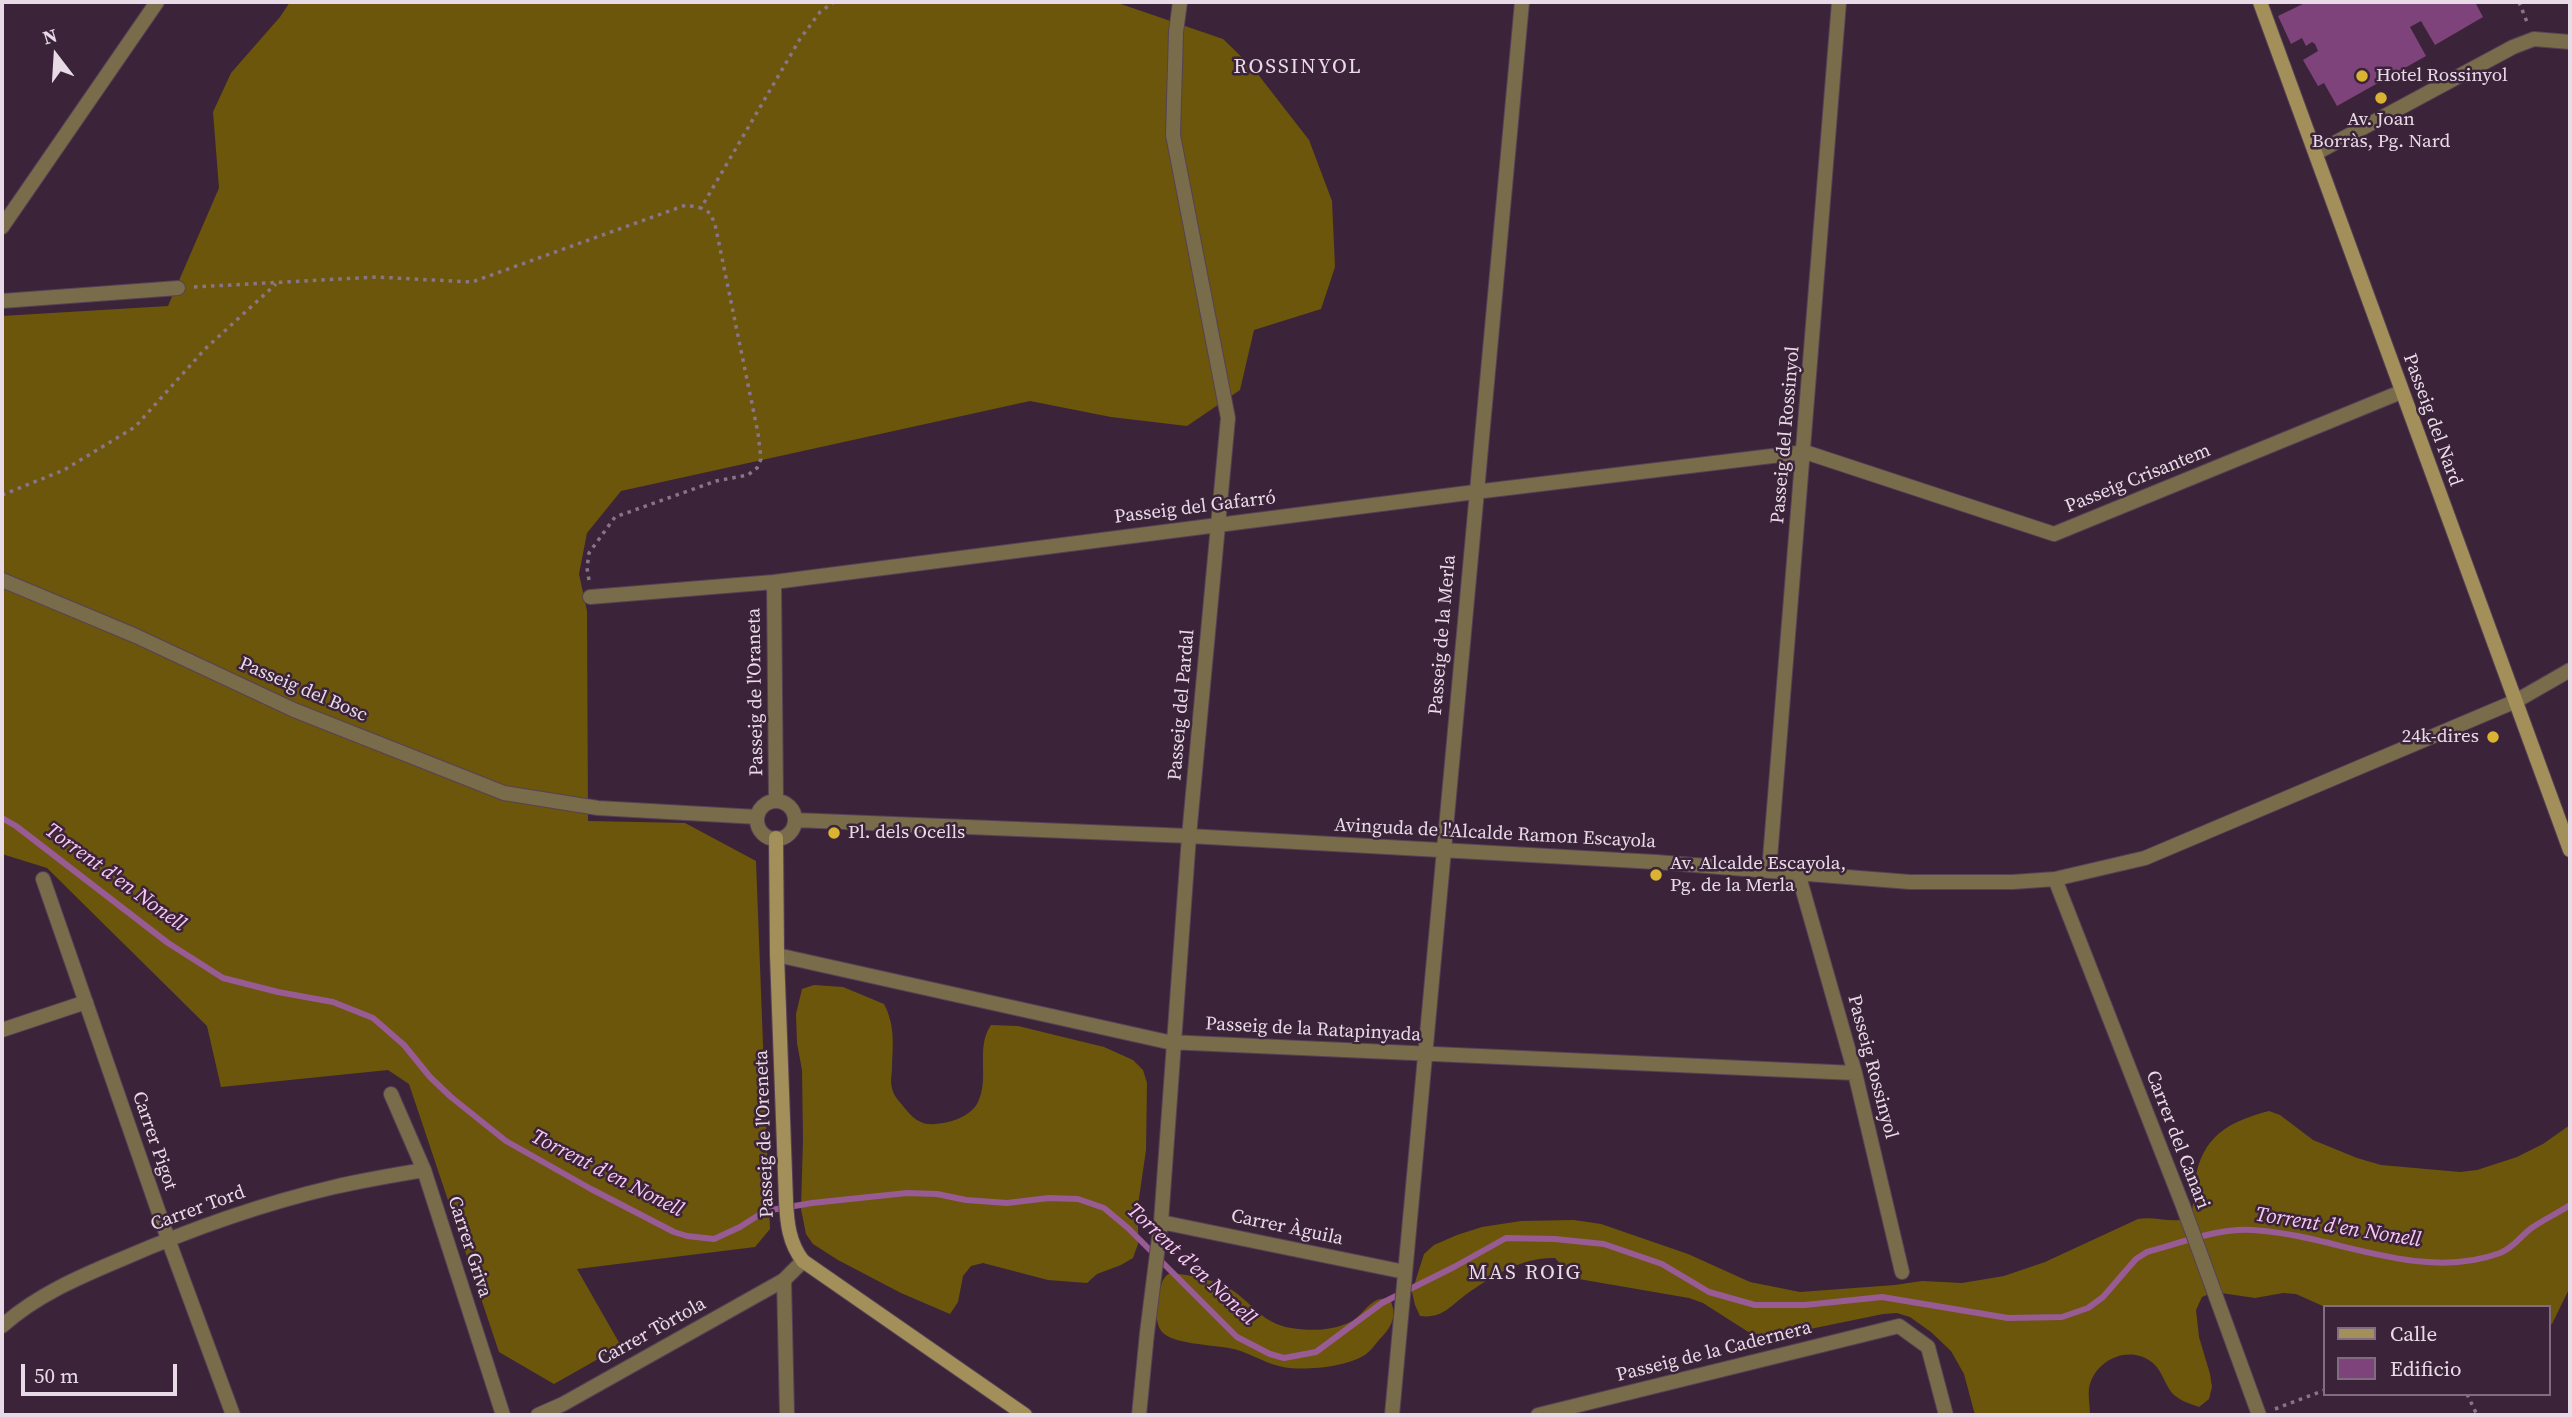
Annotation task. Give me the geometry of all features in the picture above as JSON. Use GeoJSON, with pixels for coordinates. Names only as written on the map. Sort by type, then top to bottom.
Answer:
{"type":"FeatureCollection","features":[{"type":"Feature","properties":{"kind":"street"},"geometry":{"type":"LineString","coordinates":[[2,228],[157,2]]}},
{"type":"Feature","properties":{"kind":"street","name":"Passeig del Pardal"},"geometry":{"type":"LineString","coordinates":[[1139,1415],[1161,1222],[1189,836],[1228,418],[1173,135],[1176,33],[1180,2]]}},
{"type":"Feature","properties":{"kind":"street","name":"Passeig de la Merla"},"geometry":{"type":"LineString","coordinates":[[1392,1415],[1522,2]]}},
{"type":"Feature","properties":{"kind":"street","name":"Passeig del Rossinyol"},"geometry":{"type":"LineString","coordinates":[[1769,871],[1805,452],[1839,2]]}},
{"type":"Feature","properties":{"kind":"street","name":"Passeig del Nard"},"geometry":{"type":"LineString","coordinates":[[2260,2],[2570,850]]}},
{"type":"Feature","properties":{"kind":"street"},"geometry":{"type":"LineString","coordinates":[[2315,153],[2513,47],[2534,39],[2570,42]]}},
{"type":"Feature","properties":{"kind":"street"},"geometry":{"type":"LineString","coordinates":[[2,301],[178,288]]}},
{"type":"Feature","properties":{"kind":"street","name":"Passeig Crisantem"},"geometry":{"type":"LineString","coordinates":[[1805,452],[2054,534],[2401,392]]}},
{"type":"Feature","properties":{"kind":"street","name":"Passeig del Gafarró"},"geometry":{"type":"LineString","coordinates":[[590,597],[774,582],[1805,452]]}},
{"type":"Feature","properties":{"kind":"street","name":"Passeig del Bosc"},"geometry":{"type":"LineString","coordinates":[[2,580],[136,636],[294,710],[504,793],[598,808],[757,817]]}},
{"type":"Feature","properties":{"kind":"street","name":"Passeig de l'Oraneta"},"geometry":{"type":"LineString","coordinates":[[774,582],[776,801]]}},
{"type":"Feature","properties":{"kind":"street","name":"Avinguda de l'Alcalde Ramon Escayola"},"geometry":{"type":"LineString","coordinates":[[795,820],[1189,836],[1656,862],[1910,882],[2013,882],[2055,879],[2145,858],[2516,701],[2570,670]]}},
{"type":"Feature","properties":{"kind":"street"},"geometry":{"type":"LineString","coordinates":[[776,801],[790,806],[795,820],[789,833],[776,838],[762,832],[757,817],[762,807],[776,801]]}},
{"type":"Feature","properties":{"kind":"street","name":"Passeig de l'Oreneta"},"geometry":{"type":"LineString","coordinates":[[776,838],[777,955],[787,1219],[794,1250],[803,1261]]}},
{"type":"Feature","properties":{"kind":"street","name":"Passeig Rossinyol"},"geometry":{"type":"LineString","coordinates":[[1798,873],[1855,1073],[1902,1272]]}},
{"type":"Feature","properties":{"kind":"street","name":"Carrer Pigot"},"geometry":{"type":"LineString","coordinates":[[43,879],[168,1239],[233,1415]]}},
{"type":"Feature","properties":{"kind":"street","name":"Carrer del Canari"},"geometry":{"type":"LineString","coordinates":[[2055,879],[2183,1206],[2258,1415]]}},
{"type":"Feature","properties":{"kind":"street","name":"Passeig de la Ratapinyada"},"geometry":{"type":"LineString","coordinates":[[777,955],[1174,1043],[1855,1073]]}},
{"type":"Feature","properties":{"kind":"street"},"geometry":{"type":"LineString","coordinates":[[2,1030],[86,1002]]}},
{"type":"Feature","properties":{"kind":"street","name":"Carrer Griva"},"geometry":{"type":"LineString","coordinates":[[391,1094],[424,1170],[503,1415]]}},
{"type":"Feature","properties":{"kind":"street","name":"Carrer Tord"},"geometry":{"type":"LineString","coordinates":[[2,1326],[24,1306],[84,1275],[168,1239],[243,1212],[335,1187],[424,1170]]}},
{"type":"Feature","properties":{"kind":"street","name":"Carrer Àguila"},"geometry":{"type":"LineString","coordinates":[[1161,1222],[1405,1272]]}},
{"type":"Feature","properties":{"kind":"street"},"geometry":{"type":"LineString","coordinates":[[787,1415],[784,1280],[803,1261],[1025,1415]]}},
{"type":"Feature","properties":{"kind":"street","name":"Carrer Tòrtola"},"geometry":{"type":"LineString","coordinates":[[538,1415],[563,1404],[784,1280]]}},
{"type":"Feature","properties":{"kind":"street","name":"Passeig de la Cadernera"},"geometry":{"type":"LineString","coordinates":[[1538,1415],[1899,1326],[1928,1347],[1946,1415]]}},
{"type":"Feature","properties":{"kind":"path"},"geometry":{"type":"LineString","coordinates":[[701,208],[800,38],[820,12],[834,2]]}},
{"type":"Feature","properties":{"kind":"path"},"geometry":{"type":"LineString","coordinates":[[2519,2],[2534,39]]}},
{"type":"Feature","properties":{"kind":"path"},"geometry":{"type":"LineString","coordinates":[[178,288],[376,277],[472,282],[686,205],[701,208],[710,214],[715,224],[761,459],[757,468],[748,475],[716,481],[615,517],[589,553],[587,568],[590,597]]}},
{"type":"Feature","properties":{"kind":"path"},"geometry":{"type":"LineString","coordinates":[[2,495],[64,470],[135,426],[205,349],[278,282]]}},
{"type":"Feature","properties":{"kind":"path"},"geometry":{"type":"LineString","coordinates":[[2258,1415],[2324,1390]]}},
{"type":"Feature","properties":{"kind":"path"},"geometry":{"type":"LineString","coordinates":[[2468,1396],[2477,1415]]}},
{"type":"Feature","properties":{"kind":"shaded area"},"geometry":{"type":"Polygon","coordinates":[[[290,2],[1115,2],[1223,39],[1253,68],[1309,140],[1332,201],[1335,267],[1321,309],[1254,330],[1240,390],[1187,426],[1111,417],[1030,401],[621,491],[587,533],[579,574],[587,611],[588,821],[685,823],[756,861],[770,1229],[755,1247],[577,1269],[621,1346],[554,1384],[499,1352],[409,1084],[388,1070],[221,1087],[207,1026],[47,868],[2,854],[2,316],[168,306],[219,188],[213,112],[231,73],[290,2]]]}},
{"type":"Feature","properties":{"kind":"shaded area"},"geometry":{"type":"Polygon","coordinates":[[[814,985],[843,987],[884,1004],[892,1035],[893,1091],[913,1117],[922,1123],[957,1119],[976,1106],[983,1083],[984,1043],[991,1025],[1018,1026],[1104,1047],[1133,1060],[1143,1070],[1147,1083],[1146,1150],[1138,1205],[1138,1244],[1133,1258],[1097,1274],[1087,1283],[1048,1280],[983,1263],[971,1266],[963,1276],[958,1302],[950,1314],[901,1293],[813,1244],[806,1234],[801,1209],[802,1070],[796,1014],[802,989],[814,985]]]}},
{"type":"Feature","properties":{"kind":"shaded area"},"geometry":{"type":"Polygon","coordinates":[[[2269,1111],[2280,1115],[2313,1140],[2357,1158],[2381,1165],[2460,1172],[2477,1170],[2517,1157],[2543,1144],[2570,1125],[2570,1287],[2552,1324],[2551,1305],[2324,1307],[2296,1294],[2283,1293],[2255,1298],[2214,1292],[2202,1297],[2196,1310],[2199,1337],[2212,1387],[2209,1399],[2199,1407],[2174,1395],[2153,1363],[2144,1357],[2124,1355],[2106,1362],[2098,1369],[2089,1388],[2090,1415],[1975,1415],[1964,1374],[1951,1351],[1910,1317],[1897,1313],[1776,1336],[1750,1333],[1703,1303],[1689,1298],[1573,1278],[1555,1258],[1543,1258],[1509,1268],[1435,1315],[1420,1316],[1412,1292],[1424,1254],[1434,1245],[1482,1227],[1521,1221],[1574,1220],[1601,1224],[1688,1254],[1750,1282],[1800,1292],[1922,1281],[1962,1283],[2004,1276],[2045,1262],[2138,1219],[2189,1218],[2195,1181],[2204,1153],[2219,1133],[2241,1120],[2269,1111]]]}},
{"type":"Feature","properties":{"kind":"shaded area"},"geometry":{"type":"Polygon","coordinates":[[[1170,1273],[1202,1278],[1227,1287],[1265,1318],[1281,1326],[1305,1330],[1336,1327],[1355,1319],[1377,1300],[1383,1299],[1390,1299],[1392,1322],[1371,1349],[1355,1360],[1334,1366],[1288,1368],[1236,1349],[1184,1342],[1162,1332],[1157,1319],[1157,1305],[1162,1283],[1170,1273]]]}},
{"type":"Feature","properties":{"kind":"building"},"geometry":{"type":"Polygon","coordinates":[[[2307,2],[2475,2],[2483,17],[2435,45],[2421,21],[2410,27],[2426,56],[2337,106],[2324,83],[2318,86],[2303,60],[2318,51],[2315,44],[2312,42],[2306,46],[2302,38],[2291,44],[2278,16],[2307,2]]]}},
{"type":"Feature","properties":{"kind":"waterway","name":"Torrent d'en Nonell"},"geometry":{"type":"LineString","coordinates":[[2,818],[168,943],[223,978],[333,1002],[373,1018],[404,1045],[430,1077],[451,1097],[506,1141],[674,1232],[714,1239],[765,1211],[907,1193],[1007,1203],[1049,1198],[1078,1199],[1104,1208],[1128,1228],[1237,1337],[1284,1358],[1316,1352],[1382,1303],[1506,1238],[1604,1244],[1662,1264],[1709,1292],[1755,1305],[1805,1305],[1882,1297],[2008,1318],[2062,1317],[2088,1308],[2103,1297],[2136,1259],[2147,1252],[2212,1234],[2239,1230],[2283,1233],[2407,1260],[2438,1263],[2469,1261],[2500,1253],[2533,1227],[2570,1205]]}},
{"type":"Feature","properties":{"kind":"place","name":"Hotel Rossinyol"},"geometry":{"type":"Point","coordinates":[2362,76]}},
{"type":"Feature","properties":{"kind":"place","name":"Av. Joan Borràs, Pg. Nard"},"geometry":{"type":"Point","coordinates":[2381,98]}},
{"type":"Feature","properties":{"kind":"place","name":"24k-dires"},"geometry":{"type":"Point","coordinates":[2493,737]}},
{"type":"Feature","properties":{"kind":"place","name":"Pl. dels Ocells"},"geometry":{"type":"Point","coordinates":[834,833]}},
{"type":"Feature","properties":{"kind":"place","name":"Av. Alcalde Escayola, Pg. de la Merla"},"geometry":{"type":"Point","coordinates":[1656,875]}},
{"type":"Feature","properties":{"kind":"district","name":"ROSSINYOL"},"geometry":{"type":"Point","coordinates":[1298,68]}},
{"type":"Feature","properties":{"kind":"district","name":"MAS ROIG"},"geometry":{"type":"Point","coordinates":[1525,1274]}}]}
